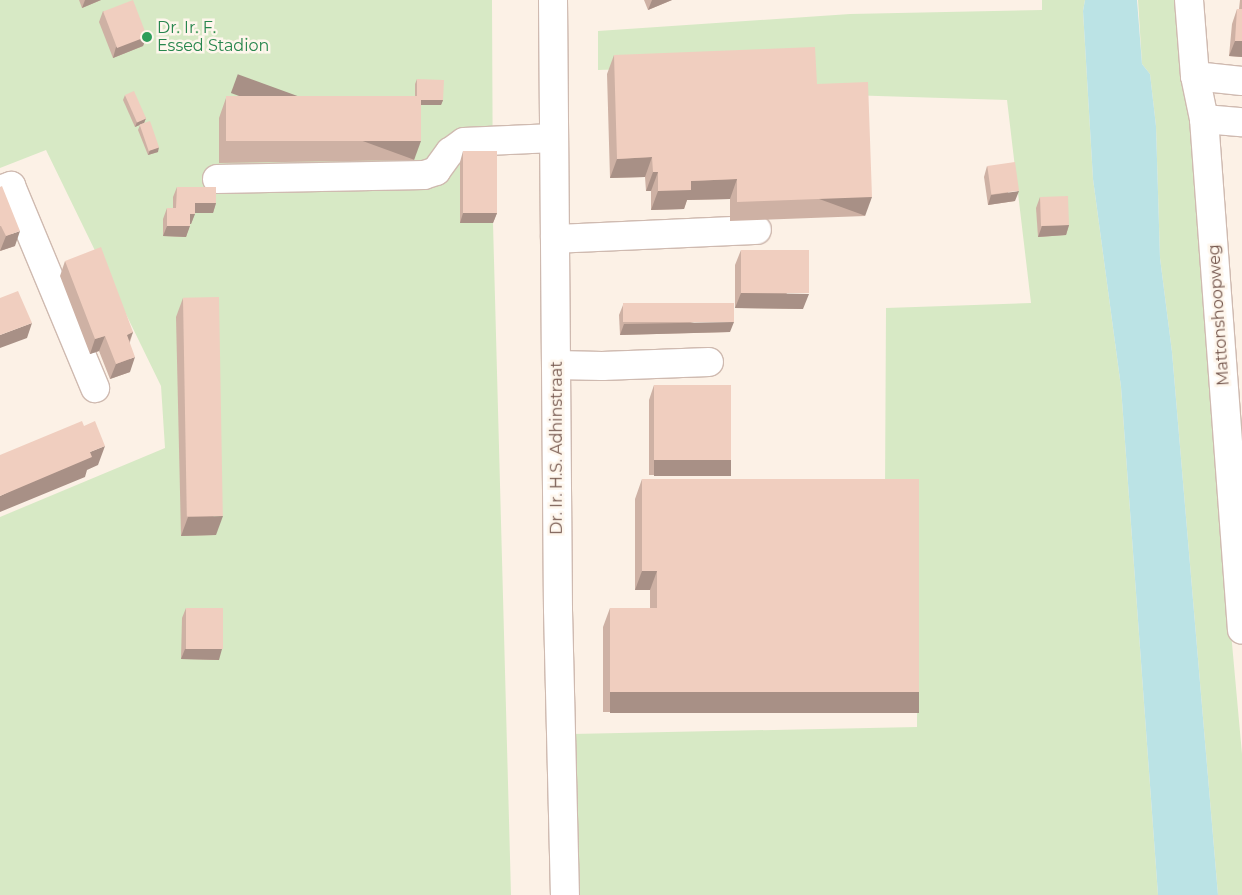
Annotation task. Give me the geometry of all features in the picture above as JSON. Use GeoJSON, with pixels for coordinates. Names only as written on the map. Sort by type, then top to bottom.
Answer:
{"type":"FeatureCollection","features":[{"type":"Feature","properties":{"kind":"street","name":"Dr. Ir. H.S. Adhinstraat"},"geometry":{"type":"LineString","coordinates":[[553,0],[558,610],[565,895]]}},
{"type":"Feature","properties":{"kind":"street","name":"Mattonshoopweg"},"geometry":{"type":"LineString","coordinates":[[1189,0],[1195,76],[1204,119],[1233,373],[1242,630]]}},
{"type":"Feature","properties":{"kind":"street"},"geometry":{"type":"LineString","coordinates":[[1195,76],[1242,81]]}},
{"type":"Feature","properties":{"kind":"street"},"geometry":{"type":"LineString","coordinates":[[1204,119],[1242,122]]}},
{"type":"Feature","properties":{"kind":"street"},"geometry":{"type":"LineString","coordinates":[[217,179],[424,175],[436,171],[450,152],[464,142],[554,138]]}},
{"type":"Feature","properties":{"kind":"street"},"geometry":{"type":"LineString","coordinates":[[0,190],[11,186],[95,388]]}},
{"type":"Feature","properties":{"kind":"street"},"geometry":{"type":"LineString","coordinates":[[555,239],[757,230]]}},
{"type":"Feature","properties":{"kind":"street"},"geometry":{"type":"LineString","coordinates":[[556,365],[602,366],[709,362]]}},
{"type":"Feature","properties":{"kind":"green space"},"geometry":{"type":"Polygon","coordinates":[[[0,0],[492,0],[493,223],[511,895],[0,895],[0,517],[165,448],[161,386],[46,150],[0,168],[0,0]]]}},
{"type":"Feature","properties":{"kind":"green space"},"geometry":{"type":"Polygon","coordinates":[[[1042,0],[1085,0],[1083,11],[1093,179],[1121,387],[1158,895],[574,895],[572,734],[917,727],[918,490],[885,490],[886,308],[1031,303],[1007,100],[814,94],[813,63],[598,70],[598,31],[850,14],[1042,10],[1042,0]]]}},
{"type":"Feature","properties":{"kind":"green space"},"geometry":{"type":"Polygon","coordinates":[[[1138,0],[1180,0],[1192,125],[1224,555],[1242,754],[1242,895],[1218,895],[1172,352],[1160,258],[1156,126],[1150,74],[1142,64],[1138,0]]]}},
{"type":"Feature","properties":{"kind":"water"},"geometry":{"type":"Polygon","coordinates":[[[1085,0],[1137,0],[1142,64],[1150,74],[1156,126],[1160,258],[1172,352],[1218,895],[1158,895],[1121,387],[1093,179],[1083,11],[1085,0]]]}},
{"type":"Feature","properties":{"kind":"building"},"geometry":{"type":"Polygon","coordinates":[[[133,0],[147,36],[117,48],[103,11],[133,0]]]}},
{"type":"Feature","properties":{"kind":"building"},"geometry":{"type":"Polygon","coordinates":[[[1237,9],[1242,9],[1242,41],[1235,41],[1237,9]]]}},
{"type":"Feature","properties":{"kind":"building"},"geometry":{"type":"Polygon","coordinates":[[[815,47],[817,84],[868,82],[872,197],[737,202],[737,179],[691,181],[691,190],[658,191],[658,172],[653,172],[652,157],[617,159],[614,55],[815,47]]]}},
{"type":"Feature","properties":{"kind":"building"},"geometry":{"type":"Polygon","coordinates":[[[417,79],[444,80],[443,100],[421,100],[421,96],[417,96],[417,79]]]}},
{"type":"Feature","properties":{"kind":"building"},"geometry":{"type":"Polygon","coordinates":[[[134,91],[146,118],[137,122],[125,95],[134,91]]]}},
{"type":"Feature","properties":{"kind":"building"},"geometry":{"type":"Polygon","coordinates":[[[226,96],[421,96],[421,141],[226,141],[226,96]]]}},
{"type":"Feature","properties":{"kind":"building"},"geometry":{"type":"Polygon","coordinates":[[[150,121],[159,147],[149,151],[140,125],[150,121]]]}},
{"type":"Feature","properties":{"kind":"building"},"geometry":{"type":"Polygon","coordinates":[[[463,151],[497,151],[497,213],[463,213],[463,151]]]}},
{"type":"Feature","properties":{"kind":"building"},"geometry":{"type":"Polygon","coordinates":[[[1015,162],[1019,191],[991,195],[987,166],[1015,162]]]}},
{"type":"Feature","properties":{"kind":"building"},"geometry":{"type":"Polygon","coordinates":[[[2,186],[20,231],[6,236],[0,226],[0,187],[2,186]]]}},
{"type":"Feature","properties":{"kind":"building"},"geometry":{"type":"Polygon","coordinates":[[[177,187],[216,187],[216,203],[195,203],[195,214],[190,214],[190,226],[167,226],[167,208],[176,208],[177,187]]]}},
{"type":"Feature","properties":{"kind":"building"},"geometry":{"type":"Polygon","coordinates":[[[1068,196],[1069,225],[1041,226],[1040,197],[1068,196]]]}},
{"type":"Feature","properties":{"kind":"building"},"geometry":{"type":"Polygon","coordinates":[[[101,247],[133,332],[127,335],[135,357],[116,364],[105,336],[95,339],[65,261],[101,247]]]}},
{"type":"Feature","properties":{"kind":"building"},"geometry":{"type":"Polygon","coordinates":[[[741,250],[809,250],[809,293],[741,293],[741,250]]]}},
{"type":"Feature","properties":{"kind":"building"},"geometry":{"type":"Polygon","coordinates":[[[18,291],[32,323],[0,335],[0,298],[18,291]]]}},
{"type":"Feature","properties":{"kind":"building"},"geometry":{"type":"Polygon","coordinates":[[[219,297],[223,516],[187,517],[183,298],[219,297]]]}},
{"type":"Feature","properties":{"kind":"building"},"geometry":{"type":"Polygon","coordinates":[[[623,303],[734,303],[734,322],[623,322],[623,303]]]}},
{"type":"Feature","properties":{"kind":"building"},"geometry":{"type":"Polygon","coordinates":[[[654,385],[731,385],[731,460],[654,460],[654,385]]]}},
{"type":"Feature","properties":{"kind":"building"},"geometry":{"type":"Polygon","coordinates":[[[82,421],[84,426],[95,421],[105,446],[90,452],[92,457],[0,496],[0,455],[82,421]]]}},
{"type":"Feature","properties":{"kind":"building"},"geometry":{"type":"Polygon","coordinates":[[[642,479],[919,479],[919,692],[610,692],[610,608],[657,608],[657,571],[642,571],[642,479]]]}},
{"type":"Feature","properties":{"kind":"building"},"geometry":{"type":"Polygon","coordinates":[[[186,608],[223,608],[223,649],[186,649],[186,608]]]}},
{"type":"Feature","properties":{"kind":"place","name":"Dr. Ir. F. Essed Stadion"},"geometry":{"type":"Point","coordinates":[147,37]}}]}
